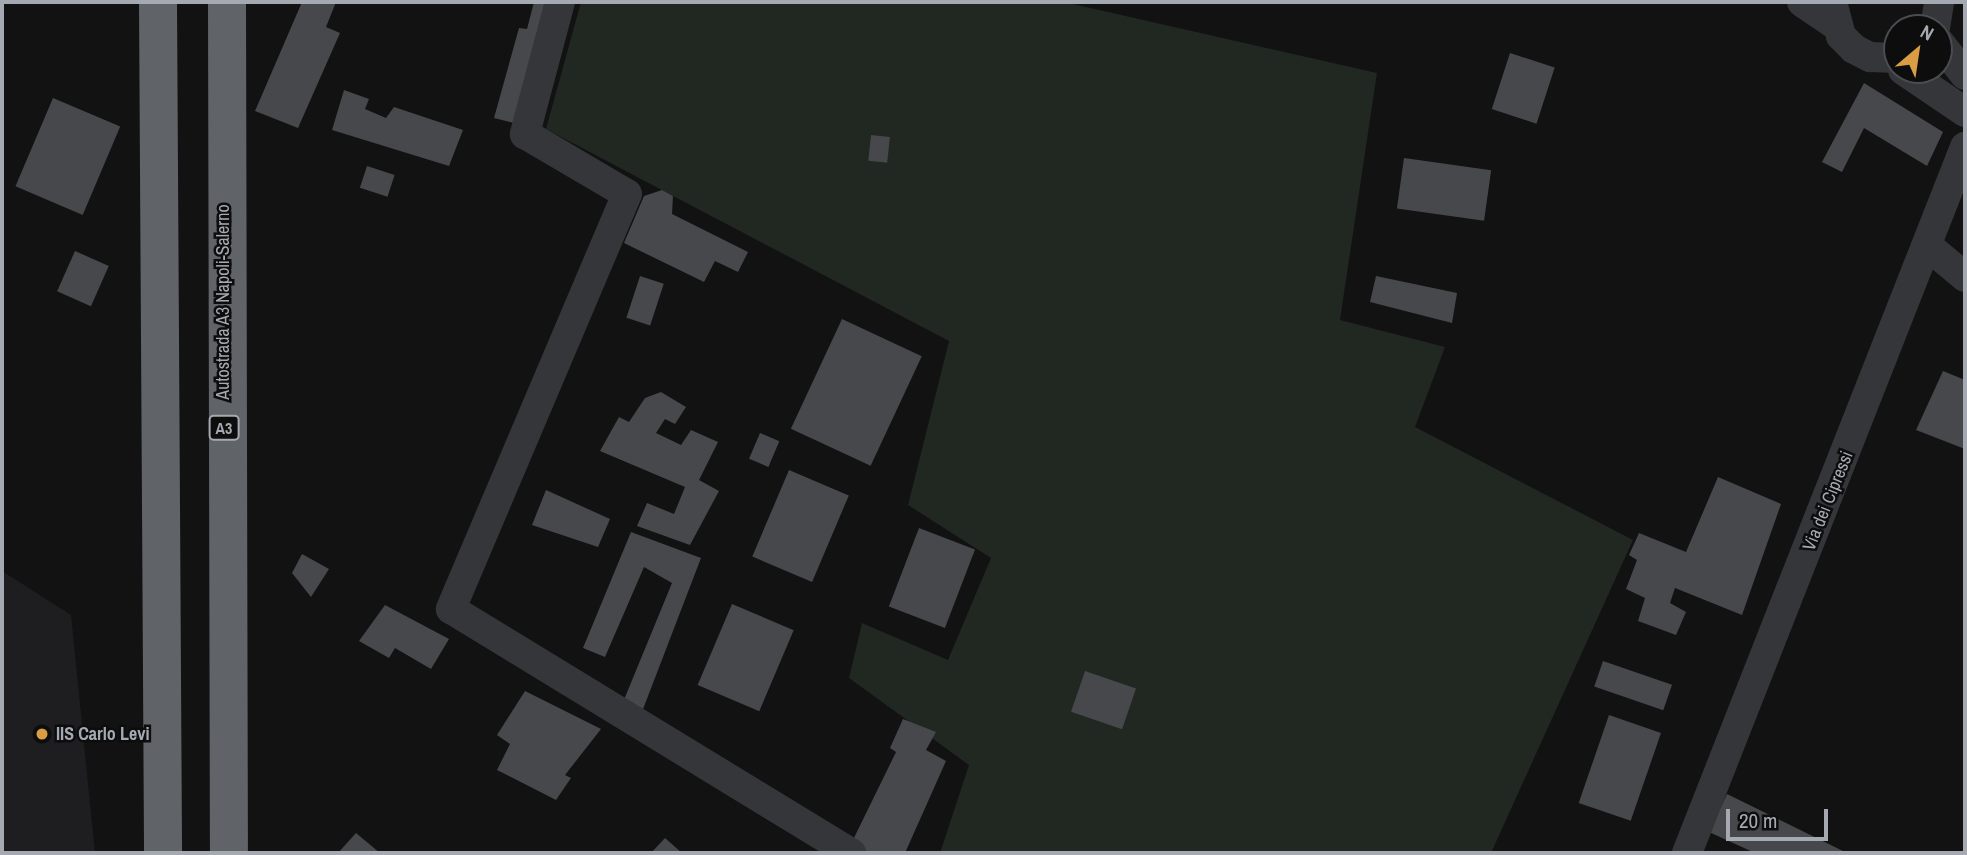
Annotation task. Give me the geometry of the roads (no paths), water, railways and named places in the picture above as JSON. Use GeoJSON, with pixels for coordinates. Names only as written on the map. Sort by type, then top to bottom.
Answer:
{"type":"FeatureCollection","features":[{"type":"Feature","properties":{"kind":"highway"},"geometry":{"type":"LineString","coordinates":[[158,2],[163,853]]}},
{"type":"Feature","properties":{"kind":"highway","name":"Autostrada A3 Napoli-Salerno"},"geometry":{"type":"LineString","coordinates":[[227,2],[229,853]]}},
{"type":"Feature","properties":{"kind":"street"},"geometry":{"type":"LineString","coordinates":[[560,2],[525,134],[627,194],[451,609],[851,853]]}},
{"type":"Feature","properties":{"kind":"street"},"geometry":{"type":"LineString","coordinates":[[1801,2],[1834,14],[1854,49],[1883,59]]}},
{"type":"Feature","properties":{"kind":"street"},"geometry":{"type":"LineString","coordinates":[[1953,60],[1965,75]]}},
{"type":"Feature","properties":{"kind":"street"},"geometry":{"type":"LineString","coordinates":[[1925,84],[1965,113]]}},
{"type":"Feature","properties":{"kind":"street","name":"Via dei Cipressi"},"geometry":{"type":"LineString","coordinates":[[1688,853],[1929,247],[1965,147]]}},
{"type":"Feature","properties":{"kind":"street"},"geometry":{"type":"LineString","coordinates":[[1929,247],[1965,276]]}},
{"type":"Feature","properties":{"kind":"place","name":"IIS Carlo Levi"},"geometry":{"type":"Point","coordinates":[42,734]}}]}
